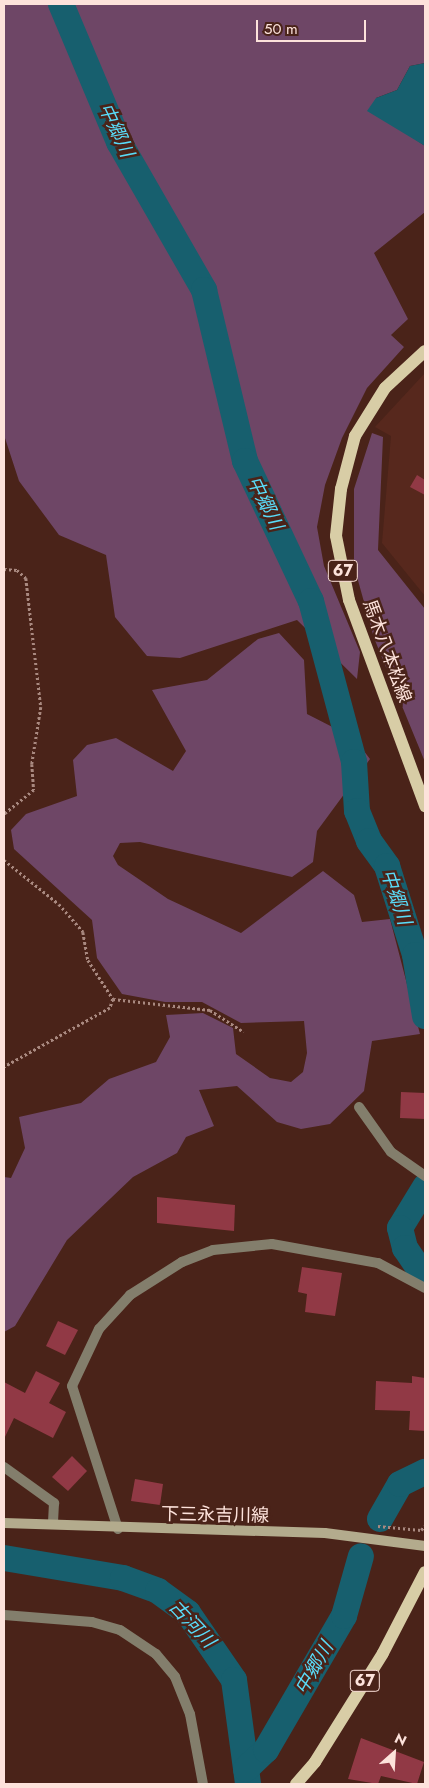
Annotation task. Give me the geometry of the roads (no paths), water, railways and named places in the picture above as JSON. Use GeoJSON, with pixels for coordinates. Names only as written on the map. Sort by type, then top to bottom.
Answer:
{"type":"FeatureCollection","features":[{"type":"Feature","properties":{"kind":"main road","name":"馬木八本松線"},"geometry":{"type":"LineString","coordinates":[[425,351],[384,388],[355,436],[340,489],[336,536],[349,600],[425,806]]}},
{"type":"Feature","properties":{"kind":"main road","name":"下三永吉川線"},"geometry":{"type":"LineString","coordinates":[[4,1523],[53,1523],[118,1529],[325,1533],[425,1546]]}},
{"type":"Feature","properties":{"kind":"main road","name":"67"},"geometry":{"type":"LineString","coordinates":[[296,1784],[315,1762],[378,1661],[425,1572]]}},
{"type":"Feature","properties":{"kind":"street"},"geometry":{"type":"LineString","coordinates":[[359,1107],[391,1152],[425,1176]]}},
{"type":"Feature","properties":{"kind":"street"},"geometry":{"type":"LineString","coordinates":[[118,1529],[112,1497],[72,1386],[99,1329],[130,1296],[182,1262],[230,1246],[264,1244],[378,1263],[425,1288]]}},
{"type":"Feature","properties":{"kind":"street"},"geometry":{"type":"LineString","coordinates":[[4,1467],[54,1503],[53,1523]]}},
{"type":"Feature","properties":{"kind":"street"},"geometry":{"type":"LineString","coordinates":[[4,1615],[92,1622],[120,1630],[156,1654],[175,1677],[190,1714],[203,1784]]}},
{"type":"Feature","properties":{"kind":"water"},"geometry":{"type":"Polygon","coordinates":[[[425,63],[425,146],[367,111],[376,98],[397,90],[410,66],[425,63]]]}},
{"type":"Feature","properties":{"kind":"waterway","name":"中郷川"},"geometry":{"type":"LineString","coordinates":[[61,4],[119,142],[204,290],[245,461],[311,601],[354,762],[357,811],[369,841],[387,866],[415,955],[425,1016]]}},
{"type":"Feature","properties":{"kind":"waterway","name":"中郷川"},"geometry":{"type":"LineString","coordinates":[[425,1187],[400,1228],[405,1248],[425,1278]]}},
{"type":"Feature","properties":{"kind":"waterway","name":"中郷川"},"geometry":{"type":"LineString","coordinates":[[380,1519],[400,1484],[425,1472]]}},
{"type":"Feature","properties":{"kind":"waterway","name":"中郷川"},"geometry":{"type":"LineString","coordinates":[[246,1769],[266,1750],[344,1616],[361,1556]]}},
{"type":"Feature","properties":{"kind":"waterway","name":"古河川"},"geometry":{"type":"LineString","coordinates":[[4,1558],[123,1578],[158,1591],[188,1613],[234,1680],[248,1784]]}}]}
